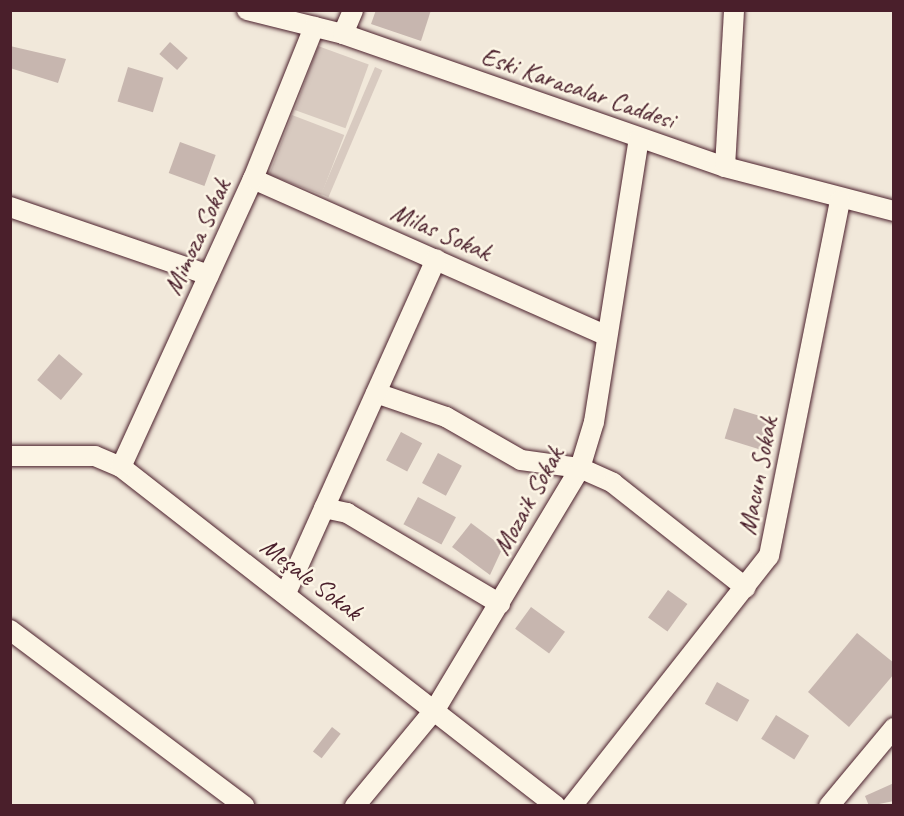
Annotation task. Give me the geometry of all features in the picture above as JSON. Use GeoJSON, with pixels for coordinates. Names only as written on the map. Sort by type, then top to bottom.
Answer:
{"type":"FeatureCollection","features":[{"type":"Feature","properties":{"kind":"street","name":"Eski Karacalar Caddesi"},"geometry":{"type":"LineString","coordinates":[[247,10],[343,34],[639,139],[725,167],[840,201],[894,211]]}},
{"type":"Feature","properties":{"kind":"street"},"geometry":{"type":"LineString","coordinates":[[343,34],[353,10]]}},
{"type":"Feature","properties":{"kind":"street"},"geometry":{"type":"LineString","coordinates":[[725,167],[734,10]]}},
{"type":"Feature","properties":{"kind":"street","name":"Mimoza Sokak"},"geometry":{"type":"LineString","coordinates":[[121,467],[253,179],[314,27]]}},
{"type":"Feature","properties":{"kind":"street","name":"Mozaik Sokak"},"geometry":{"type":"LineString","coordinates":[[354,806],[436,708],[580,468],[607,336],[639,139]]}},
{"type":"Feature","properties":{"kind":"street","name":"Milas Sokak"},"geometry":{"type":"LineString","coordinates":[[253,179],[607,336]]}},
{"type":"Feature","properties":{"kind":"street","name":"Macun Sokak"},"geometry":{"type":"LineString","coordinates":[[572,806],[746,588],[776,539],[840,201]]}},
{"type":"Feature","properties":{"kind":"street"},"geometry":{"type":"LineString","coordinates":[[10,207],[209,275]]}},
{"type":"Feature","properties":{"kind":"street"},"geometry":{"type":"LineString","coordinates":[[286,593],[436,259]]}},
{"type":"Feature","properties":{"kind":"street"},"geometry":{"type":"LineString","coordinates":[[376,393],[446,417],[521,460],[580,468],[613,483],[746,588]]}},
{"type":"Feature","properties":{"kind":"street","name":"Meşale Sokak"},"geometry":{"type":"LineString","coordinates":[[10,456],[95,456],[121,467],[436,708],[556,806]]}},
{"type":"Feature","properties":{"kind":"street"},"geometry":{"type":"LineString","coordinates":[[324,508],[347,513],[500,604]]}},
{"type":"Feature","properties":{"kind":"street"},"geometry":{"type":"LineString","coordinates":[[10,630],[244,806]]}},
{"type":"Feature","properties":{"kind":"street"},"geometry":{"type":"LineString","coordinates":[[830,805],[894,728]]}},
{"type":"Feature","properties":{"kind":"shaded area"},"geometry":{"type":"Polygon","coordinates":[[[318,46],[369,64],[345,128],[295,110],[318,46]]]}},
{"type":"Feature","properties":{"kind":"shaded area"},"geometry":{"type":"Polygon","coordinates":[[[375,67],[382,70],[328,197],[321,194],[375,67]]]}},
{"type":"Feature","properties":{"kind":"shaded area"},"geometry":{"type":"Polygon","coordinates":[[[292,115],[344,135],[321,195],[269,175],[292,115]]]}},
{"type":"Feature","properties":{"kind":"building"},"geometry":{"type":"Polygon","coordinates":[[[376,10],[431,10],[421,41],[371,24],[376,10]]]}},
{"type":"Feature","properties":{"kind":"building"},"geometry":{"type":"Polygon","coordinates":[[[170,42],[188,58],[177,70],[159,54],[170,42]]]}},
{"type":"Feature","properties":{"kind":"building"},"geometry":{"type":"Polygon","coordinates":[[[10,46],[66,59],[58,83],[10,68],[10,46]]]}},
{"type":"Feature","properties":{"kind":"building"},"geometry":{"type":"Polygon","coordinates":[[[128,67],[163,78],[153,112],[117,101],[128,67]]]}},
{"type":"Feature","properties":{"kind":"building"},"geometry":{"type":"Polygon","coordinates":[[[180,142],[216,155],[204,186],[169,173],[180,142]]]}},
{"type":"Feature","properties":{"kind":"building"},"geometry":{"type":"Polygon","coordinates":[[[59,354],[83,374],[61,400],[37,380],[59,354]]]}},
{"type":"Feature","properties":{"kind":"building"},"geometry":{"type":"Polygon","coordinates":[[[734,408],[774,420],[765,451],[725,439],[734,408]]]}},
{"type":"Feature","properties":{"kind":"building"},"geometry":{"type":"Polygon","coordinates":[[[401,432],[422,443],[407,472],[386,460],[401,432]]]}},
{"type":"Feature","properties":{"kind":"building"},"geometry":{"type":"Polygon","coordinates":[[[438,453],[462,466],[446,496],[422,483],[438,453]]]}},
{"type":"Feature","properties":{"kind":"building"},"geometry":{"type":"Polygon","coordinates":[[[418,497],[456,517],[441,545],[403,524],[418,497]]]}},
{"type":"Feature","properties":{"kind":"building"},"geometry":{"type":"Polygon","coordinates":[[[471,523],[503,547],[490,575],[452,547],[471,523]]]}},
{"type":"Feature","properties":{"kind":"building"},"geometry":{"type":"Polygon","coordinates":[[[668,590],[687,604],[667,632],[648,618],[668,590]]]}},
{"type":"Feature","properties":{"kind":"building"},"geometry":{"type":"Polygon","coordinates":[[[531,607],[565,632],[549,654],[515,629],[531,607]]]}},
{"type":"Feature","properties":{"kind":"building"},"geometry":{"type":"Polygon","coordinates":[[[857,633],[894,663],[894,674],[849,727],[808,692],[857,633]]]}},
{"type":"Feature","properties":{"kind":"building"},"geometry":{"type":"Polygon","coordinates":[[[717,682],[749,700],[737,722],[705,704],[717,682]]]}},
{"type":"Feature","properties":{"kind":"building"},"geometry":{"type":"Polygon","coordinates":[[[776,715],[809,736],[794,759],[761,739],[776,715]]]}},
{"type":"Feature","properties":{"kind":"building"},"geometry":{"type":"Polygon","coordinates":[[[332,727],[341,734],[322,758],[313,751],[332,727]]]}},
{"type":"Feature","properties":{"kind":"building"},"geometry":{"type":"Polygon","coordinates":[[[894,783],[894,801],[869,806],[865,796],[894,783]]]}}]}
